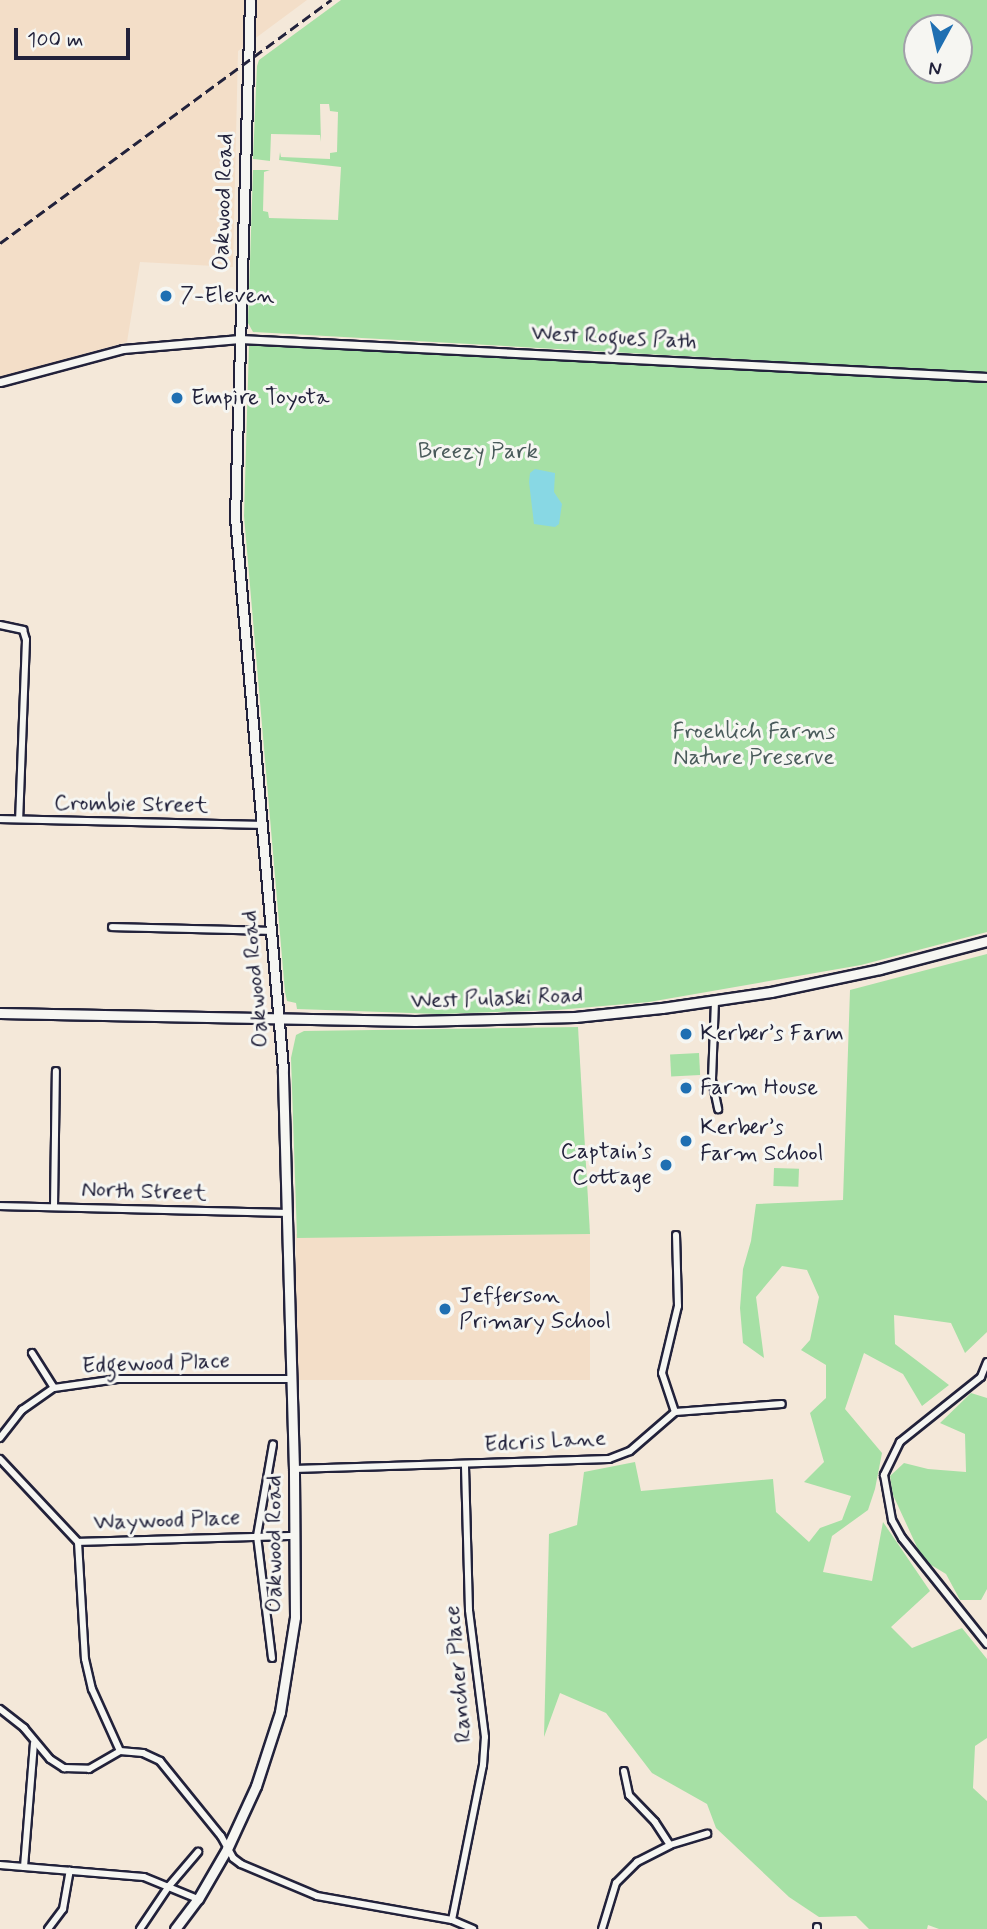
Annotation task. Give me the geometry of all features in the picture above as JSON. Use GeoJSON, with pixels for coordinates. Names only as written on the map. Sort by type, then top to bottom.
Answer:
{"type":"FeatureCollection","features":[{"type":"Feature","properties":{"kind":"main road","name":"Oakwood Road"},"geometry":{"type":"LineString","coordinates":[[175,1929],[198,1899],[227,1849],[256,1786],[280,1712],[295,1617],[292,1379],[280,1019],[235,517],[250,0]]}},
{"type":"Feature","properties":{"kind":"main road","name":"West Pulaski Road"},"geometry":{"type":"LineString","coordinates":[[0,1013],[478,1021],[599,1015],[715,1001],[880,970],[987,941]]}},
{"type":"Feature","properties":{"kind":"street","name":"West Rogues Path"},"geometry":{"type":"LineString","coordinates":[[0,382],[124,349],[240,339],[987,377]]}},
{"type":"Feature","properties":{"kind":"street"},"geometry":{"type":"LineString","coordinates":[[0,625],[23,630],[26,640],[19,819]]}},
{"type":"Feature","properties":{"kind":"street","name":"Crombie Street"},"geometry":{"type":"LineString","coordinates":[[0,819],[262,825]]}},
{"type":"Feature","properties":{"kind":"street"},"geometry":{"type":"LineString","coordinates":[[112,926],[272,931]]}},
{"type":"Feature","properties":{"kind":"street"},"geometry":{"type":"LineString","coordinates":[[715,1001],[712,1080],[718,1109]]}},
{"type":"Feature","properties":{"kind":"street"},"geometry":{"type":"LineString","coordinates":[[54,1207],[56,1071]]}},
{"type":"Feature","properties":{"kind":"street","name":"North Street"},"geometry":{"type":"LineString","coordinates":[[0,1206],[286,1213]]}},
{"type":"Feature","properties":{"kind":"street"},"geometry":{"type":"LineString","coordinates":[[676,1235],[678,1306],[662,1373],[675,1412],[782,1404]]}},
{"type":"Feature","properties":{"kind":"street"},"geometry":{"type":"LineString","coordinates":[[32,1353],[54,1388]]}},
{"type":"Feature","properties":{"kind":"street"},"geometry":{"type":"LineString","coordinates":[[987,1362],[981,1377],[900,1442],[884,1475],[892,1520],[902,1538],[987,1644]]}},
{"type":"Feature","properties":{"kind":"street","name":"Edgewood Place"},"geometry":{"type":"LineString","coordinates":[[0,1438],[22,1410],[54,1388],[117,1379],[292,1379]]}},
{"type":"Feature","properties":{"kind":"street","name":"Edcris Lane"},"geometry":{"type":"LineString","coordinates":[[294,1469],[609,1458],[631,1451],[675,1412]]}},
{"type":"Feature","properties":{"kind":"street","name":"Oakwood Road"},"geometry":{"type":"LineString","coordinates":[[272,1658],[257,1536],[274,1444]]}},
{"type":"Feature","properties":{"kind":"street"},"geometry":{"type":"LineString","coordinates":[[0,1459],[78,1542],[85,1659],[92,1689],[120,1751]]}},
{"type":"Feature","properties":{"kind":"street","name":"Rancher Place"},"geometry":{"type":"LineString","coordinates":[[452,1920],[484,1765],[485,1737],[469,1610],[465,1464]]}},
{"type":"Feature","properties":{"kind":"street","name":"Waywood Place"},"geometry":{"type":"LineString","coordinates":[[78,1542],[295,1536]]}},
{"type":"Feature","properties":{"kind":"street"},"geometry":{"type":"LineString","coordinates":[[0,1709],[24,1728],[50,1759],[64,1768],[89,1769],[120,1751],[143,1753],[160,1761],[241,1864],[317,1896],[452,1920],[473,1929]]}},
{"type":"Feature","properties":{"kind":"street"},"geometry":{"type":"LineString","coordinates":[[23,1867],[34,1743]]}},
{"type":"Feature","properties":{"kind":"street"},"geometry":{"type":"LineString","coordinates":[[624,1771],[629,1795],[655,1822],[670,1846]]}},
{"type":"Feature","properties":{"kind":"street"},"geometry":{"type":"LineString","coordinates":[[603,1929],[616,1883],[637,1861],[670,1846],[707,1834]]}},
{"type":"Feature","properties":{"kind":"street"},"geometry":{"type":"LineString","coordinates":[[140,1929],[169,1885],[198,1852]]}},
{"type":"Feature","properties":{"kind":"street"},"geometry":{"type":"LineString","coordinates":[[0,1864],[144,1877],[198,1899]]}},
{"type":"Feature","properties":{"kind":"street"},"geometry":{"type":"LineString","coordinates":[[48,1929],[63,1909],[69,1871]]}},
{"type":"Feature","properties":{"kind":"shaded area"},"geometry":{"type":"Polygon","coordinates":[[[0,0],[307,0],[238,51],[233,267],[140,262],[127,342],[0,377],[0,0]]]}},
{"type":"Feature","properties":{"kind":"shaded area","name":"Jefferson Primary School"},"geometry":{"type":"Polygon","coordinates":[[[296,1234],[590,1234],[590,1380],[296,1380],[296,1234]]]}},
{"type":"Feature","properties":{"kind":"green space"},"geometry":{"type":"Polygon","coordinates":[[[341,0],[987,0],[987,373],[253,332],[248,323],[253,170],[270,170],[264,172],[263,211],[268,212],[269,218],[338,220],[341,167],[279,160],[280,152],[281,157],[330,159],[330,153],[337,152],[338,112],[330,111],[329,104],[320,104],[321,142],[320,135],[271,134],[270,161],[253,159],[259,60],[341,0]]]}},
{"type":"Feature","properties":{"kind":"green space","name":"Froehlich Farms Nature Preserve"},"geometry":{"type":"Polygon","coordinates":[[[249,345],[987,382],[987,932],[861,965],[649,1002],[557,1010],[439,1014],[297,1009],[296,1003],[287,1001],[285,992],[244,516],[249,345]]]}},
{"type":"Feature","properties":{"kind":"green space"},"geometry":{"type":"Polygon","coordinates":[[[987,954],[987,1332],[965,1353],[951,1323],[894,1315],[895,1344],[949,1385],[922,1406],[903,1374],[864,1353],[845,1409],[882,1453],[868,1510],[832,1536],[823,1572],[872,1581],[883,1522],[930,1591],[891,1627],[912,1648],[962,1628],[987,1659],[987,1738],[975,1746],[973,1788],[987,1801],[987,1929],[939,1929],[928,1925],[927,1929],[869,1929],[856,1916],[819,1917],[789,1897],[716,1828],[707,1804],[652,1773],[606,1713],[560,1693],[544,1737],[549,1534],[577,1525],[584,1472],[635,1462],[641,1491],[773,1479],[776,1512],[809,1542],[820,1528],[842,1520],[851,1496],[804,1482],[824,1462],[810,1413],[826,1398],[826,1365],[801,1350],[810,1340],[819,1297],[807,1270],[782,1266],[756,1297],[764,1358],[743,1343],[740,1308],[743,1269],[751,1241],[756,1204],[843,1200],[850,990],[987,954]]]}},
{"type":"Feature","properties":{"kind":"green space"},"geometry":{"type":"Polygon","coordinates":[[[578,1027],[590,1234],[297,1238],[291,1058],[296,1035],[304,1031],[578,1027]]]}},
{"type":"Feature","properties":{"kind":"green space"},"geometry":{"type":"Polygon","coordinates":[[[699,1053],[700,1075],[671,1076],[670,1055],[699,1053]]]}},
{"type":"Feature","properties":{"kind":"green space"},"geometry":{"type":"Polygon","coordinates":[[[774,1168],[799,1169],[798,1187],[773,1186],[774,1168]]]}},
{"type":"Feature","properties":{"kind":"green space"},"geometry":{"type":"Polygon","coordinates":[[[971,1393],[987,1398],[987,1589],[981,1600],[960,1600],[946,1574],[923,1560],[893,1495],[890,1476],[904,1463],[928,1469],[966,1472],[965,1434],[940,1423],[971,1393]]]}},
{"type":"Feature","properties":{"kind":"water"},"geometry":{"type":"Polygon","coordinates":[[[535,469],[555,473],[554,492],[562,504],[559,524],[555,527],[534,524],[529,482],[530,473],[535,469]]]}},
{"type":"Feature","properties":{"kind":"railway"},"geometry":{"type":"LineString","coordinates":[[0,243],[331,0]]}},
{"type":"Feature","properties":{"kind":"place","name":"7-Eleven"},"geometry":{"type":"Point","coordinates":[166,296]}},
{"type":"Feature","properties":{"kind":"place","name":"Empire Toyota"},"geometry":{"type":"Point","coordinates":[177,398]}},
{"type":"Feature","properties":{"kind":"place","name":"Kerber’s Farm"},"geometry":{"type":"Point","coordinates":[686,1034]}},
{"type":"Feature","properties":{"kind":"place","name":"Farm House"},"geometry":{"type":"Point","coordinates":[686,1088]}},
{"type":"Feature","properties":{"kind":"place","name":"Kerber’s Farm School"},"geometry":{"type":"Point","coordinates":[686,1141]}},
{"type":"Feature","properties":{"kind":"place","name":"Captain’s Cottage"},"geometry":{"type":"Point","coordinates":[666,1165]}},
{"type":"Feature","properties":{"kind":"place","name":"Jefferson Primary School"},"geometry":{"type":"Point","coordinates":[445,1309]}},
{"type":"Feature","properties":{"kind":"park label","name":"Breezy Park"},"geometry":{"type":"Point","coordinates":[478,452]}}]}
